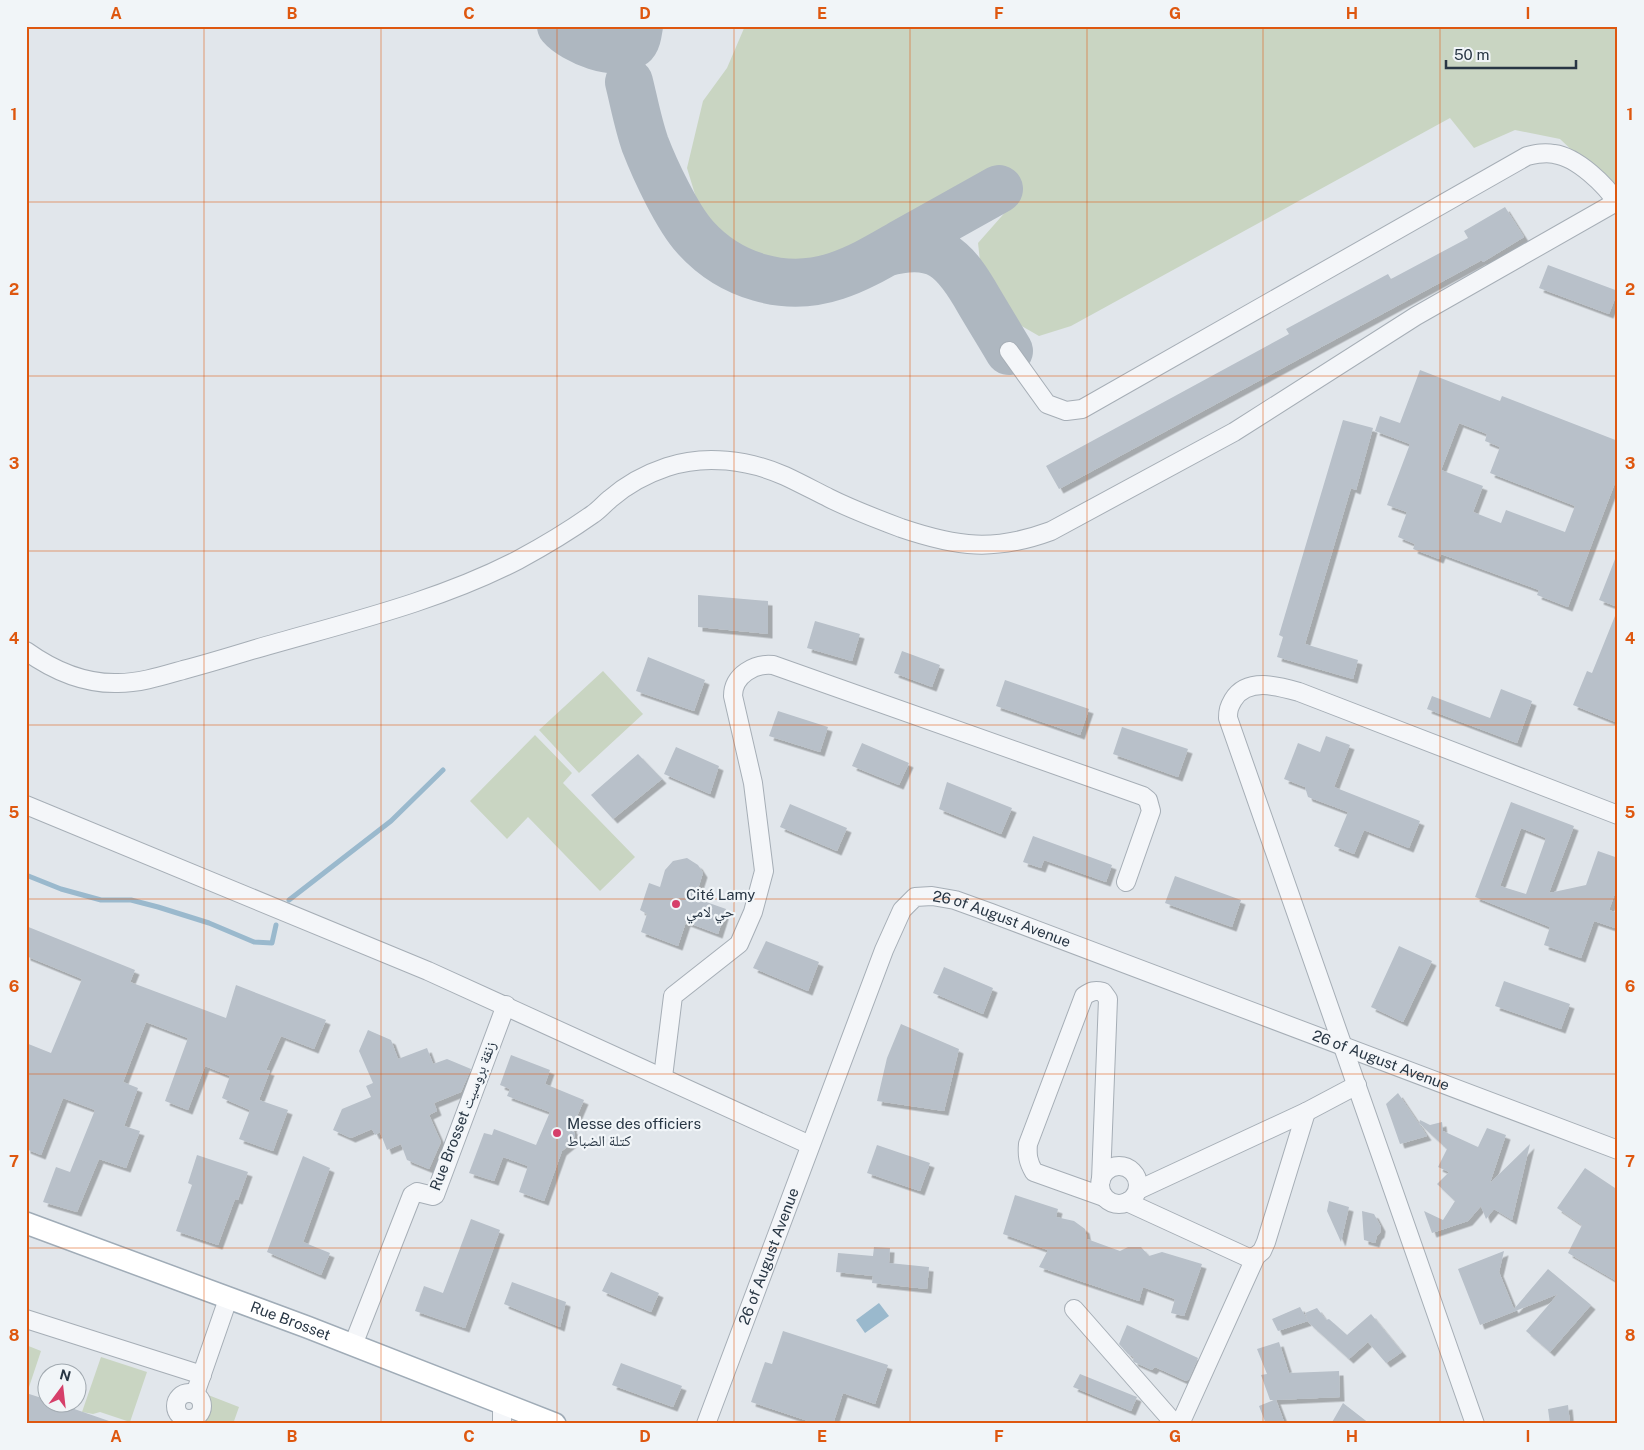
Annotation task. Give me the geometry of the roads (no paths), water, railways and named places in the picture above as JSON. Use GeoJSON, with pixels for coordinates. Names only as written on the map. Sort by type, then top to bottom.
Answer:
{"type":"FeatureCollection","features":[{"type":"Feature","properties":{"kind":"main road","name":"Rue Brosset"},"geometry":{"type":"LineString","coordinates":[[26,1223],[353,1345],[502,1414],[555,1424]]}},
{"type":"Feature","properties":{"kind":"street"},"geometry":{"type":"LineString","coordinates":[[26,651],[54,669],[69,675],[85,680],[110,683],[151,679],[212,662],[425,598],[487,574],[517,560],[571,529],[597,511],[624,488],[669,466],[684,462],[725,460],[765,468],[784,475],[860,512],[935,540],[996,545],[1033,538],[1051,531],[1234,432],[1416,316],[1617,202],[1595,178],[1570,159],[1556,154],[1541,153],[1526,156],[1082,409],[1066,411],[1047,404],[1008,351]]}},
{"type":"Feature","properties":{"kind":"street"},"geometry":{"type":"LineString","coordinates":[[663,1077],[673,996],[739,944],[753,912],[764,871],[753,783],[733,696],[735,682],[756,667],[764,664],[773,665],[1143,796],[1148,800],[1151,811],[1126,882]]}},
{"type":"Feature","properties":{"kind":"street"},"geometry":{"type":"LineString","coordinates":[[1475,1424],[1228,718],[1228,708],[1236,695],[1247,687],[1262,685],[1279,686],[1299,692],[1618,815]]}},
{"type":"Feature","properties":{"kind":"street"},"geometry":{"type":"LineString","coordinates":[[26,806],[428,971],[810,1145]]}},
{"type":"Feature","properties":{"kind":"street","name":"26 of August Avenue"},"geometry":{"type":"LineString","coordinates":[[706,1424],[884,950],[902,910],[915,897],[932,896],[955,900],[1618,1150]]}},
{"type":"Feature","properties":{"kind":"street"},"geometry":{"type":"LineString","coordinates":[[1102,1188],[1034,1172],[1029,1164],[1027,1154],[1028,1144],[1084,996],[1090,991],[1097,990],[1103,992],[1108,999],[1102,1188],[1111,1202],[1119,1204],[1357,1085]]}},
{"type":"Feature","properties":{"kind":"street","name":"Rue Brosset زنقة بروسيت"},"geometry":{"type":"LineString","coordinates":[[353,1345],[412,1195],[417,1192],[435,1195],[506,1005]]}},
{"type":"Feature","properties":{"kind":"street"},"geometry":{"type":"LineString","coordinates":[[1133,1196],[1249,1258],[1256,1256],[1262,1251],[1266,1242],[1306,1112]]}},
{"type":"Feature","properties":{"kind":"street"},"geometry":{"type":"LineString","coordinates":[[1102,1188],[1104,1173],[1111,1168],[1120,1166],[1128,1168],[1135,1173],[1138,1181],[1133,1196]]}},
{"type":"Feature","properties":{"kind":"street"},"geometry":{"type":"LineString","coordinates":[[1180,1424],[1256,1256]]}},
{"type":"Feature","properties":{"kind":"street"},"geometry":{"type":"LineString","coordinates":[[195,1394],[228,1298]]}},
{"type":"Feature","properties":{"kind":"street"},"geometry":{"type":"LineString","coordinates":[[1074,1309],[1175,1424]]}},
{"type":"Feature","properties":{"kind":"street"},"geometry":{"type":"LineString","coordinates":[[26,1319],[202,1375]]}},
{"type":"Feature","properties":{"kind":"water"},"geometry":{"type":"Polygon","coordinates":[[[879,1303],[889,1316],[865,1333],[856,1320],[879,1303]]]}},
{"type":"Feature","properties":{"kind":"waterway"},"geometry":{"type":"LineString","coordinates":[[289,900],[391,821],[443,770]]}},
{"type":"Feature","properties":{"kind":"waterway"},"geometry":{"type":"LineString","coordinates":[[26,875],[61,889],[101,900],[131,900],[158,907],[209,923],[254,942],[272,943],[276,925]]}},
{"type":"Feature","properties":{"kind":"place","name":"Cité Lamy حي لامي"},"geometry":{"type":"Point","coordinates":[676,904]}},
{"type":"Feature","properties":{"kind":"place","name":"Messe des officiers كتلة الضباط"},"geometry":{"type":"Point","coordinates":[557,1133]}}]}
